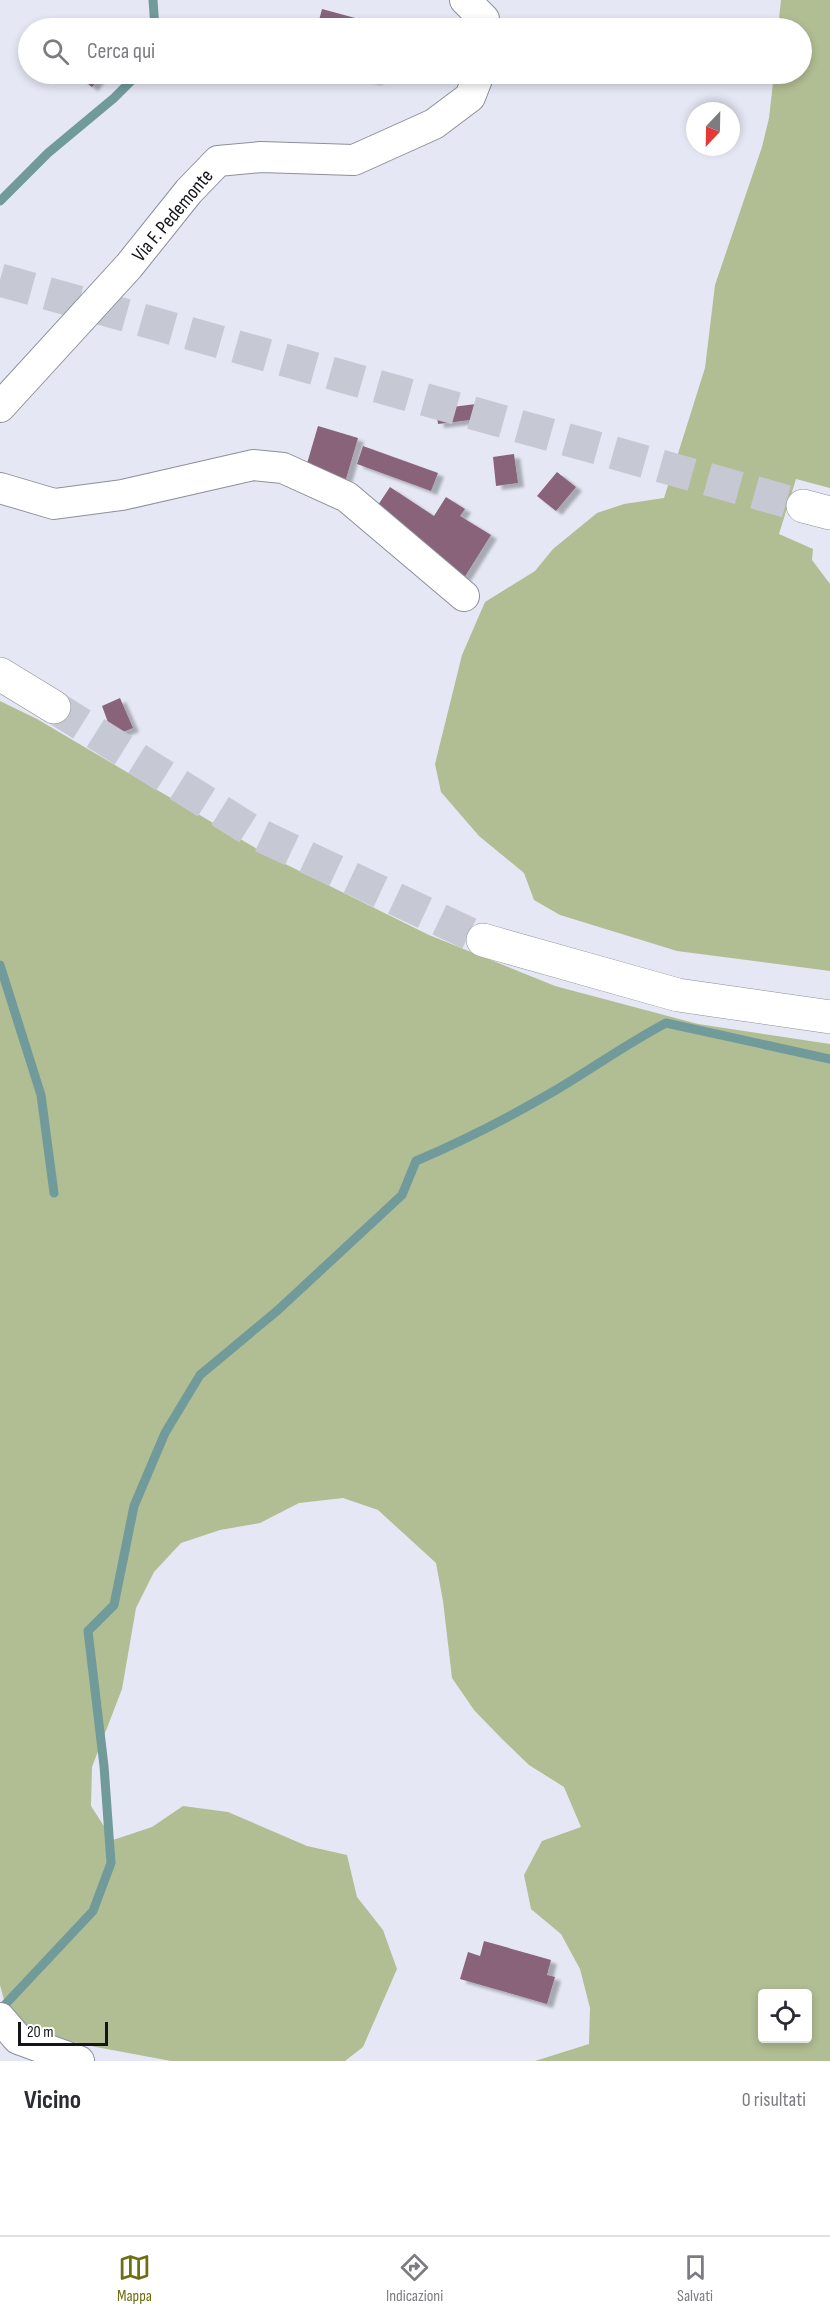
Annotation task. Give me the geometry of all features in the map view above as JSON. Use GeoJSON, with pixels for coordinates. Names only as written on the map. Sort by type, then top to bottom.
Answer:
{"type":"FeatureCollection","features":[{"type":"Feature","properties":{"kind":"highway"},"geometry":{"type":"LineString","coordinates":[[0,674],[54,707]]}},
{"type":"Feature","properties":{"kind":"highway"},"geometry":{"type":"LineString","coordinates":[[483,940],[678,994],[830,1017]]}},
{"type":"Feature","properties":{"kind":"street"},"geometry":{"type":"LineString","coordinates":[[465,0],[483,18]]}},
{"type":"Feature","properties":{"kind":"street","name":"Via F. Pedemonte"},"geometry":{"type":"LineString","coordinates":[[0,406],[129,266],[189,191],[218,161],[261,157],[354,160],[434,124],[470,97],[475,84]]}},
{"type":"Feature","properties":{"kind":"street"},"geometry":{"type":"LineString","coordinates":[[0,488],[54,504],[122,495],[253,465],[283,468],[347,497],[464,596]]}},
{"type":"Feature","properties":{"kind":"street"},"geometry":{"type":"LineString","coordinates":[[0,2018],[18,2039],[79,2061]]}},
{"type":"Feature","properties":{"kind":"green space"},"geometry":{"type":"Polygon","coordinates":[[[781,0],[830,0],[830,488],[796,479],[779,534],[813,549],[812,560],[830,584],[830,971],[677,951],[560,915],[534,900],[524,873],[479,836],[441,792],[435,764],[462,655],[485,602],[535,571],[553,549],[597,513],[624,504],[664,498],[705,368],[715,285],[762,147],[769,118],[773,84],[812,84],[812,18],[779,18],[781,0]]]}},
{"type":"Feature","properties":{"kind":"green space"},"geometry":{"type":"Polygon","coordinates":[[[0,701],[37,719],[269,856],[429,935],[555,986],[698,1024],[830,1044],[830,2061],[535,2061],[589,2044],[590,2008],[580,1969],[561,1934],[531,1909],[524,1875],[542,1841],[581,1827],[564,1787],[529,1765],[502,1739],[474,1710],[452,1678],[436,1563],[378,1510],[343,1498],[299,1503],[260,1523],[220,1530],[181,1543],[154,1572],[136,1608],[122,1689],[92,1767],[91,1806],[113,1840],[152,1827],[183,1806],[228,1812],[307,1846],[347,1855],[357,1897],[383,1930],[397,1969],[363,2047],[345,2061],[171,2061],[31,2032],[4,2000],[0,1985],[0,701]]]}},
{"type":"Feature","properties":{"kind":"building"},"geometry":{"type":"Polygon","coordinates":[[[322,9],[355,18],[320,18],[322,9]]]}},
{"type":"Feature","properties":{"kind":"building"},"geometry":{"type":"Polygon","coordinates":[[[476,404],[478,419],[438,424],[436,409],[476,404]]]}},
{"type":"Feature","properties":{"kind":"building"},"geometry":{"type":"Polygon","coordinates":[[[318,426],[358,438],[346,479],[306,467],[318,426]]]}},
{"type":"Feature","properties":{"kind":"building"},"geometry":{"type":"Polygon","coordinates":[[[363,446],[438,473],[431,491],[357,464],[363,446]]]}},
{"type":"Feature","properties":{"kind":"building"},"geometry":{"type":"Polygon","coordinates":[[[514,454],[518,483],[496,486],[493,457],[514,454]]]}},
{"type":"Feature","properties":{"kind":"building"},"geometry":{"type":"Polygon","coordinates":[[[557,472],[576,487],[556,511],[537,496],[557,472]]]}},
{"type":"Feature","properties":{"kind":"building"},"geometry":{"type":"Polygon","coordinates":[[[390,487],[434,516],[446,497],[465,509],[460,516],[491,535],[464,578],[376,508],[390,487]]]}},
{"type":"Feature","properties":{"kind":"building"},"geometry":{"type":"Polygon","coordinates":[[[120,698],[133,728],[113,736],[102,706],[120,698]]]}},
{"type":"Feature","properties":{"kind":"building"},"geometry":{"type":"Polygon","coordinates":[[[484,1941],[551,1960],[547,1975],[555,1977],[547,2004],[460,1979],[468,1952],[480,1956],[484,1941]]]}},
{"type":"Feature","properties":{"kind":"waterway"},"geometry":{"type":"LineString","coordinates":[[153,0],[154,18]]}},
{"type":"Feature","properties":{"kind":"waterway"},"geometry":{"type":"LineString","coordinates":[[0,201],[48,153],[128,84]]}},
{"type":"Feature","properties":{"kind":"waterway"},"geometry":{"type":"LineString","coordinates":[[0,965],[41,1095],[54,1193]]}},
{"type":"Feature","properties":{"kind":"waterway"},"geometry":{"type":"LineString","coordinates":[[0,2010],[93,1911],[111,1863],[104,1766],[88,1631],[114,1605],[134,1506],[165,1433],[200,1375],[278,1310],[402,1195],[416,1161],[522,1110],[666,1023],[830,1059]]}},
{"type":"Feature","properties":{"kind":"tunnel"},"geometry":{"type":"LineString","coordinates":[[0,280],[803,506]]}},
{"type":"Feature","properties":{"kind":"tunnel"},"geometry":{"type":"LineString","coordinates":[[54,707],[255,833],[483,940]]}}]}
